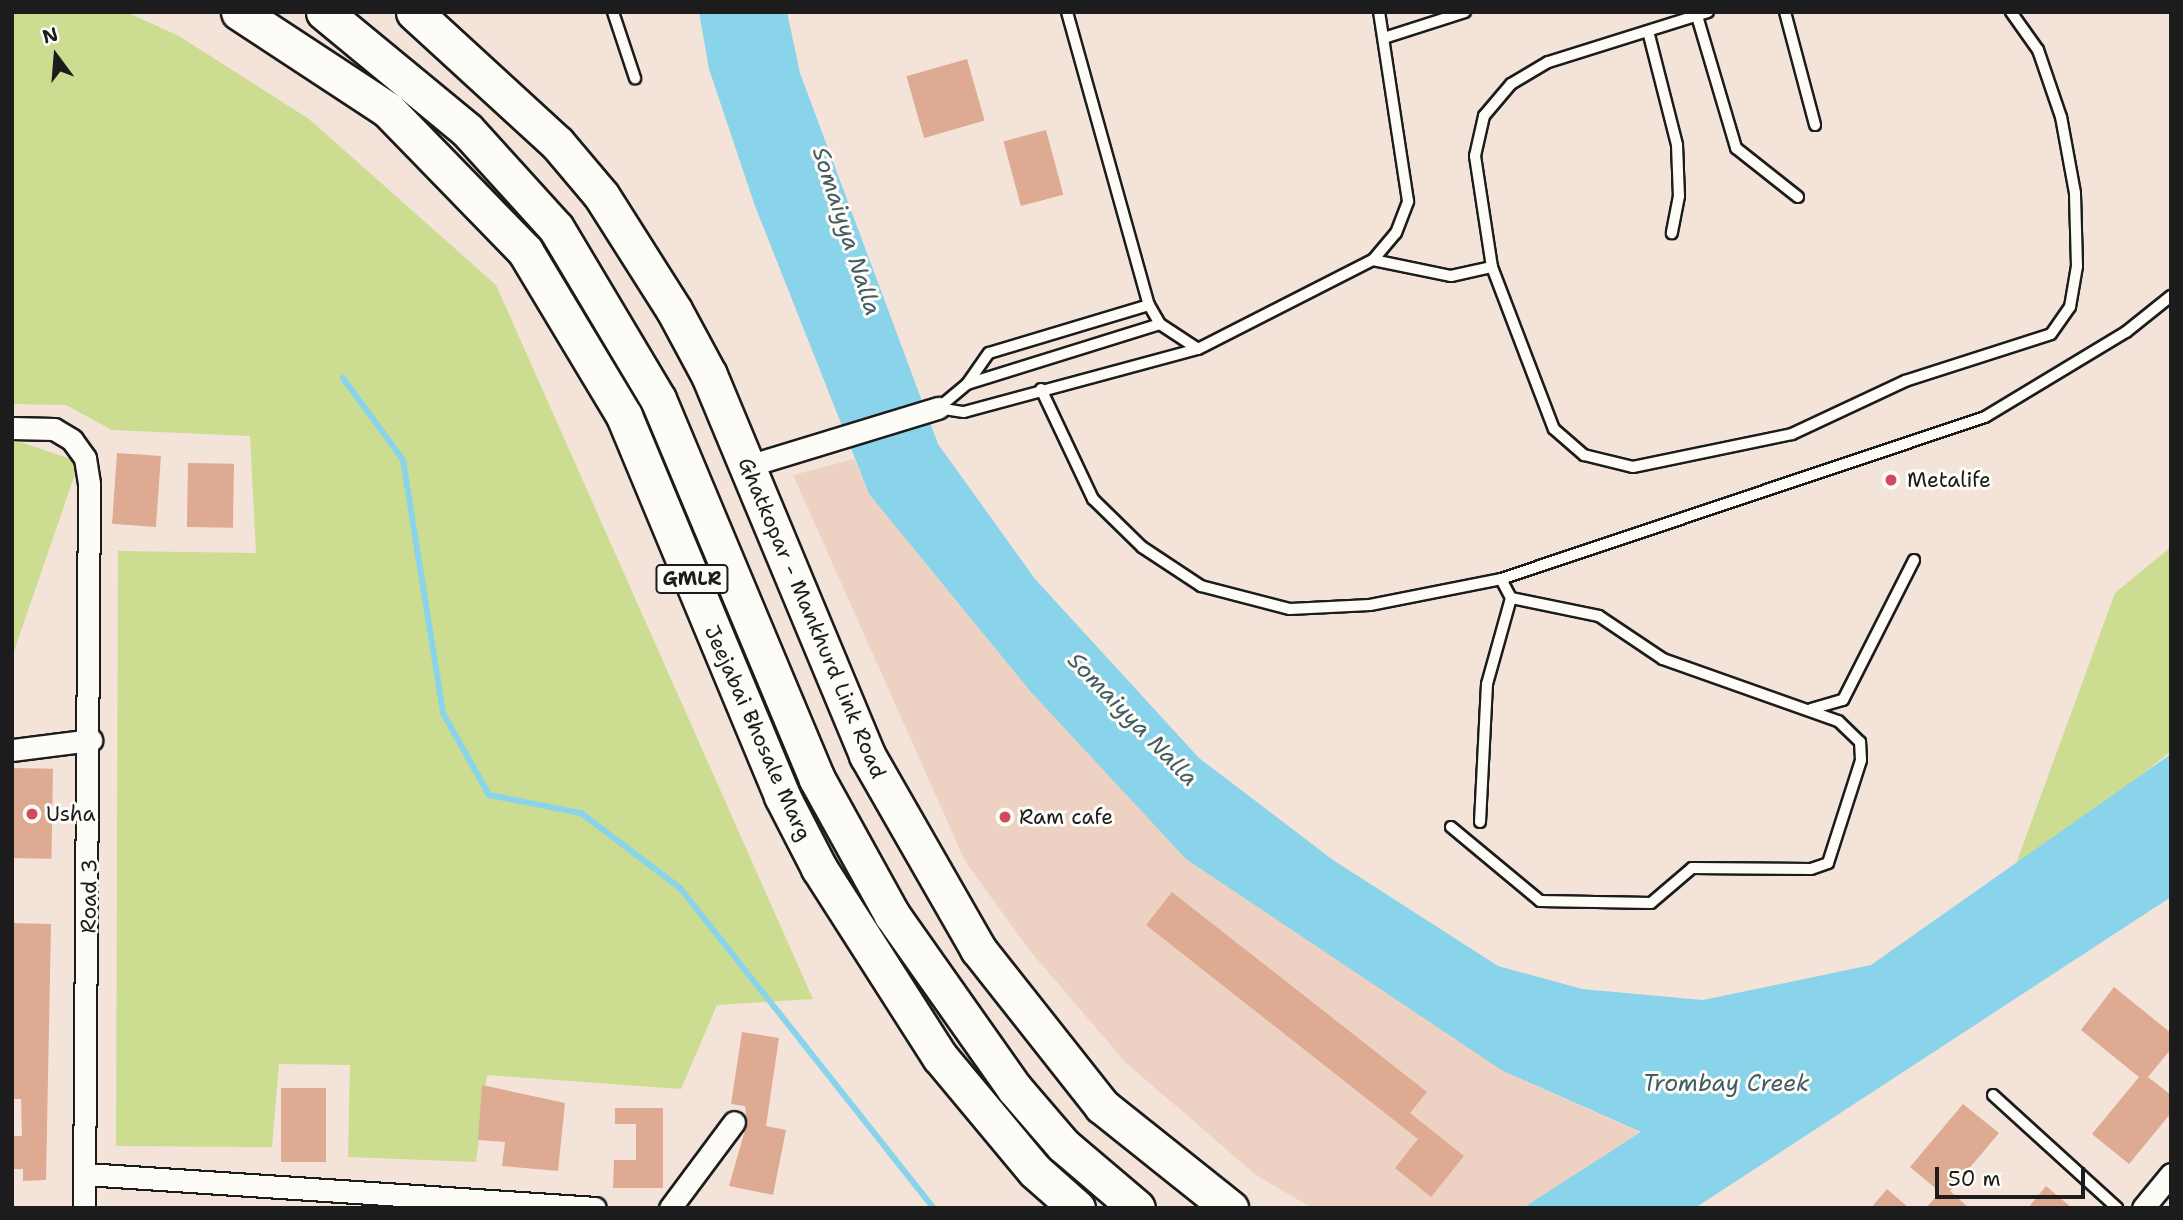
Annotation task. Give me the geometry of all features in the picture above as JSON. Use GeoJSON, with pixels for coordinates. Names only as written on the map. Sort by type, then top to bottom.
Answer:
{"type":"FeatureCollection","features":[{"type":"Feature","properties":{"kind":"highway","name":"Jeejabai Bhosale Marg"},"geometry":{"type":"LineString","coordinates":[[239,12],[388,110],[525,251],[624,416],[782,796],[819,868],[940,1057],[1035,1171],[1077,1208]]}},
{"type":"Feature","properties":{"kind":"highway"},"geometry":{"type":"LineString","coordinates":[[324,12],[467,130],[556,228],[658,399],[817,779],[932,980],[1063,1144],[1138,1208]]}},
{"type":"Feature","properties":{"kind":"highway","name":"Ghatkopar - Mankhurd Link Road"},"geometry":{"type":"LineString","coordinates":[[414,12],[507,92],[601,195],[674,310],[748,466],[867,755],[978,949],[1102,1106],[1230,1208]]}},
{"type":"Feature","properties":{"kind":"street"},"geometry":{"type":"LineString","coordinates":[[748,466],[824,439],[933,409]]}},
{"type":"Feature","properties":{"kind":"street","name":"Road 3"},"geometry":{"type":"LineString","coordinates":[[12,428],[54,429],[85,458],[91,740],[84,1208]]}},
{"type":"Feature","properties":{"kind":"street"},"geometry":{"type":"LineString","coordinates":[[12,750],[91,740]]}},
{"type":"Feature","properties":{"kind":"street"},"geometry":{"type":"LineString","coordinates":[[670,1208],[734,1122]]}},
{"type":"Feature","properties":{"kind":"street"},"geometry":{"type":"LineString","coordinates":[[85,1174],[395,1201],[595,1208]]}},
{"type":"Feature","properties":{"kind":"street"},"geometry":{"type":"LineString","coordinates":[[2143,1208],[2171,1174]]}},
{"type":"Feature","properties":{"kind":"lane"},"geometry":{"type":"LineString","coordinates":[[613,12],[635,78]]}},
{"type":"Feature","properties":{"kind":"lane"},"geometry":{"type":"LineString","coordinates":[[1067,12],[1149,305],[1160,324],[1198,349]]}},
{"type":"Feature","properties":{"kind":"lane"},"geometry":{"type":"LineString","coordinates":[[933,409],[964,411],[1198,349],[1373,260],[1396,233],[1408,201],[1379,12]]}},
{"type":"Feature","properties":{"kind":"lane"},"geometry":{"type":"LineString","coordinates":[[1384,38],[1465,12]]}},
{"type":"Feature","properties":{"kind":"lane"},"geometry":{"type":"LineString","coordinates":[[1785,12],[1815,125]]}},
{"type":"Feature","properties":{"kind":"lane"},"geometry":{"type":"LineString","coordinates":[[1798,197],[1736,148],[1702,14],[1548,62],[1511,83],[1484,116],[1475,156],[1492,267],[1554,429],[1584,455],[1633,467],[1792,434],[1905,381],[2051,334],[2070,307],[2077,266],[2075,193],[2057,106],[2038,50],[2011,12]]}},
{"type":"Feature","properties":{"kind":"lane"},"geometry":{"type":"LineString","coordinates":[[1648,31],[1677,145],[1679,196],[1672,233]]}},
{"type":"Feature","properties":{"kind":"lane"},"geometry":{"type":"LineString","coordinates":[[1373,260],[1451,276],[1492,267]]}},
{"type":"Feature","properties":{"kind":"lane"},"geometry":{"type":"LineString","coordinates":[[1041,389],[1093,499],[1142,547],[1200,586],[1290,609],[1370,605],[1501,579],[1985,416],[2126,332],[2171,296]]}},
{"type":"Feature","properties":{"kind":"lane"},"geometry":{"type":"LineString","coordinates":[[933,409],[967,384],[989,353],[1149,305]]}},
{"type":"Feature","properties":{"kind":"lane"},"geometry":{"type":"LineString","coordinates":[[967,384],[1160,324]]}},
{"type":"Feature","properties":{"kind":"lane"},"geometry":{"type":"LineString","coordinates":[[1805,710],[1843,700],[1914,560]]}},
{"type":"Feature","properties":{"kind":"lane"},"geometry":{"type":"LineString","coordinates":[[1480,822],[1487,684],[1511,598],[1501,579]]}},
{"type":"Feature","properties":{"kind":"lane"},"geometry":{"type":"LineString","coordinates":[[1451,827],[1540,901],[1651,904],[1692,868],[1811,869],[1828,863],[1835,851],[1860,742],[1850,728],[1663,659],[1600,616],[1511,598]]}},
{"type":"Feature","properties":{"kind":"lane"},"geometry":{"type":"LineString","coordinates":[[1993,1095],[2117,1208]]}},
{"type":"Feature","properties":{"kind":"shaded area"},"geometry":{"type":"Polygon","coordinates":[[[854,459],[869,494],[1030,691],[1503,1071],[1641,1133],[1523,1208],[1312,1208],[1256,1175],[1126,1063],[1030,951],[965,861],[793,475],[854,459]]]}},
{"type":"Feature","properties":{"kind":"green space"},"geometry":{"type":"Polygon","coordinates":[[[12,12],[126,12],[179,36],[309,119],[496,285],[813,999],[717,1005],[681,1089],[487,1075],[476,1162],[348,1157],[350,1065],[279,1064],[272,1147],[116,1146],[118,551],[256,553],[250,436],[112,430],[66,405],[12,404],[12,12]]]}},
{"type":"Feature","properties":{"kind":"green space"},"geometry":{"type":"Polygon","coordinates":[[[12,439],[79,462],[12,657],[12,439]]]}},
{"type":"Feature","properties":{"kind":"green space"},"geometry":{"type":"Polygon","coordinates":[[[2171,547],[2171,751],[2009,883],[2115,593],[2171,547]]]}},
{"type":"Feature","properties":{"kind":"water","name":"Trombay Creek"},"geometry":{"type":"Polygon","coordinates":[[[699,12],[787,12],[800,73],[938,444],[1035,579],[1199,758],[1333,860],[1498,966],[1582,989],[1703,1000],[1871,965],[2171,754],[2171,897],[1695,1208],[1523,1208],[1641,1132],[1503,1071],[1186,859],[1030,691],[869,494],[755,206],[709,69],[699,12]]]}},
{"type":"Feature","properties":{"kind":"building"},"geometry":{"type":"Polygon","coordinates":[[[967,59],[985,121],[924,138],[906,76],[967,59]]]}},
{"type":"Feature","properties":{"kind":"building"},"geometry":{"type":"Polygon","coordinates":[[[1046,130],[1063,195],[1021,206],[1003,141],[1046,130]]]}},
{"type":"Feature","properties":{"kind":"building"},"geometry":{"type":"Polygon","coordinates":[[[117,453],[161,456],[156,527],[112,524],[117,453]]]}},
{"type":"Feature","properties":{"kind":"building"},"geometry":{"type":"Polygon","coordinates":[[[188,463],[234,464],[233,528],[187,527],[188,463]]]}},
{"type":"Feature","properties":{"kind":"building","name":"Usha"},"geometry":{"type":"Polygon","coordinates":[[[12,768],[53,769],[51,859],[12,858],[12,768]]]}},
{"type":"Feature","properties":{"kind":"building"},"geometry":{"type":"Polygon","coordinates":[[[1172,892],[1427,1092],[1410,1113],[1464,1156],[1431,1197],[1395,1168],[1418,1139],[1146,925],[1172,892]]]}},
{"type":"Feature","properties":{"kind":"building"},"geometry":{"type":"Polygon","coordinates":[[[12,923],[51,924],[46,1180],[23,1181],[23,1169],[12,1169],[12,1136],[22,1136],[21,1099],[12,1099],[12,923]]]}},
{"type":"Feature","properties":{"kind":"building"},"geometry":{"type":"Polygon","coordinates":[[[2114,987],[2171,1033],[2171,1049],[2148,1077],[2171,1095],[2171,1113],[2129,1164],[2092,1134],[2139,1077],[2081,1030],[2114,987]]]}},
{"type":"Feature","properties":{"kind":"building"},"geometry":{"type":"Polygon","coordinates":[[[742,1032],[779,1038],[766,1126],[786,1130],[773,1195],[729,1186],[747,1123],[745,1106],[731,1104],[742,1032]]]}},
{"type":"Feature","properties":{"kind":"building"},"geometry":{"type":"Polygon","coordinates":[[[482,1085],[565,1103],[558,1171],[502,1166],[505,1142],[478,1140],[482,1085]]]}},
{"type":"Feature","properties":{"kind":"building"},"geometry":{"type":"Polygon","coordinates":[[[281,1088],[326,1088],[326,1162],[281,1162],[281,1088]]]}},
{"type":"Feature","properties":{"kind":"building"},"geometry":{"type":"Polygon","coordinates":[[[1963,1104],[1999,1133],[1950,1191],[1969,1208],[1926,1208],[1940,1192],[1910,1167],[1963,1104]]]}},
{"type":"Feature","properties":{"kind":"building"},"geometry":{"type":"Polygon","coordinates":[[[615,1108],[663,1108],[663,1188],[613,1188],[614,1160],[636,1160],[636,1124],[615,1124],[615,1108]]]}},
{"type":"Feature","properties":{"kind":"building"},"geometry":{"type":"Polygon","coordinates":[[[2046,1186],[2072,1208],[2028,1208],[2046,1186]]]}},
{"type":"Feature","properties":{"kind":"building"},"geometry":{"type":"Polygon","coordinates":[[[1887,1189],[1909,1208],[1871,1208],[1887,1189]]]}},
{"type":"Feature","properties":{"kind":"waterway"},"geometry":{"type":"LineString","coordinates":[[343,378],[403,460],[443,713],[489,795],[581,813],[680,888],[934,1208]]}},
{"type":"Feature","properties":{"kind":"place","name":"Metalife"},"geometry":{"type":"Point","coordinates":[1891,480]}},
{"type":"Feature","properties":{"kind":"place","name":"Usha"},"geometry":{"type":"Point","coordinates":[32,814]}},
{"type":"Feature","properties":{"kind":"place","name":"Ram cafe"},"geometry":{"type":"Point","coordinates":[1005,817]}},
{"type":"Feature","properties":{"kind":"water label","name":"Somaiyya Nalla"},"geometry":{"type":"Point","coordinates":[847,231]}},
{"type":"Feature","properties":{"kind":"water label","name":"Somaiyya Nalla"},"geometry":{"type":"Point","coordinates":[1133,719]}}]}
